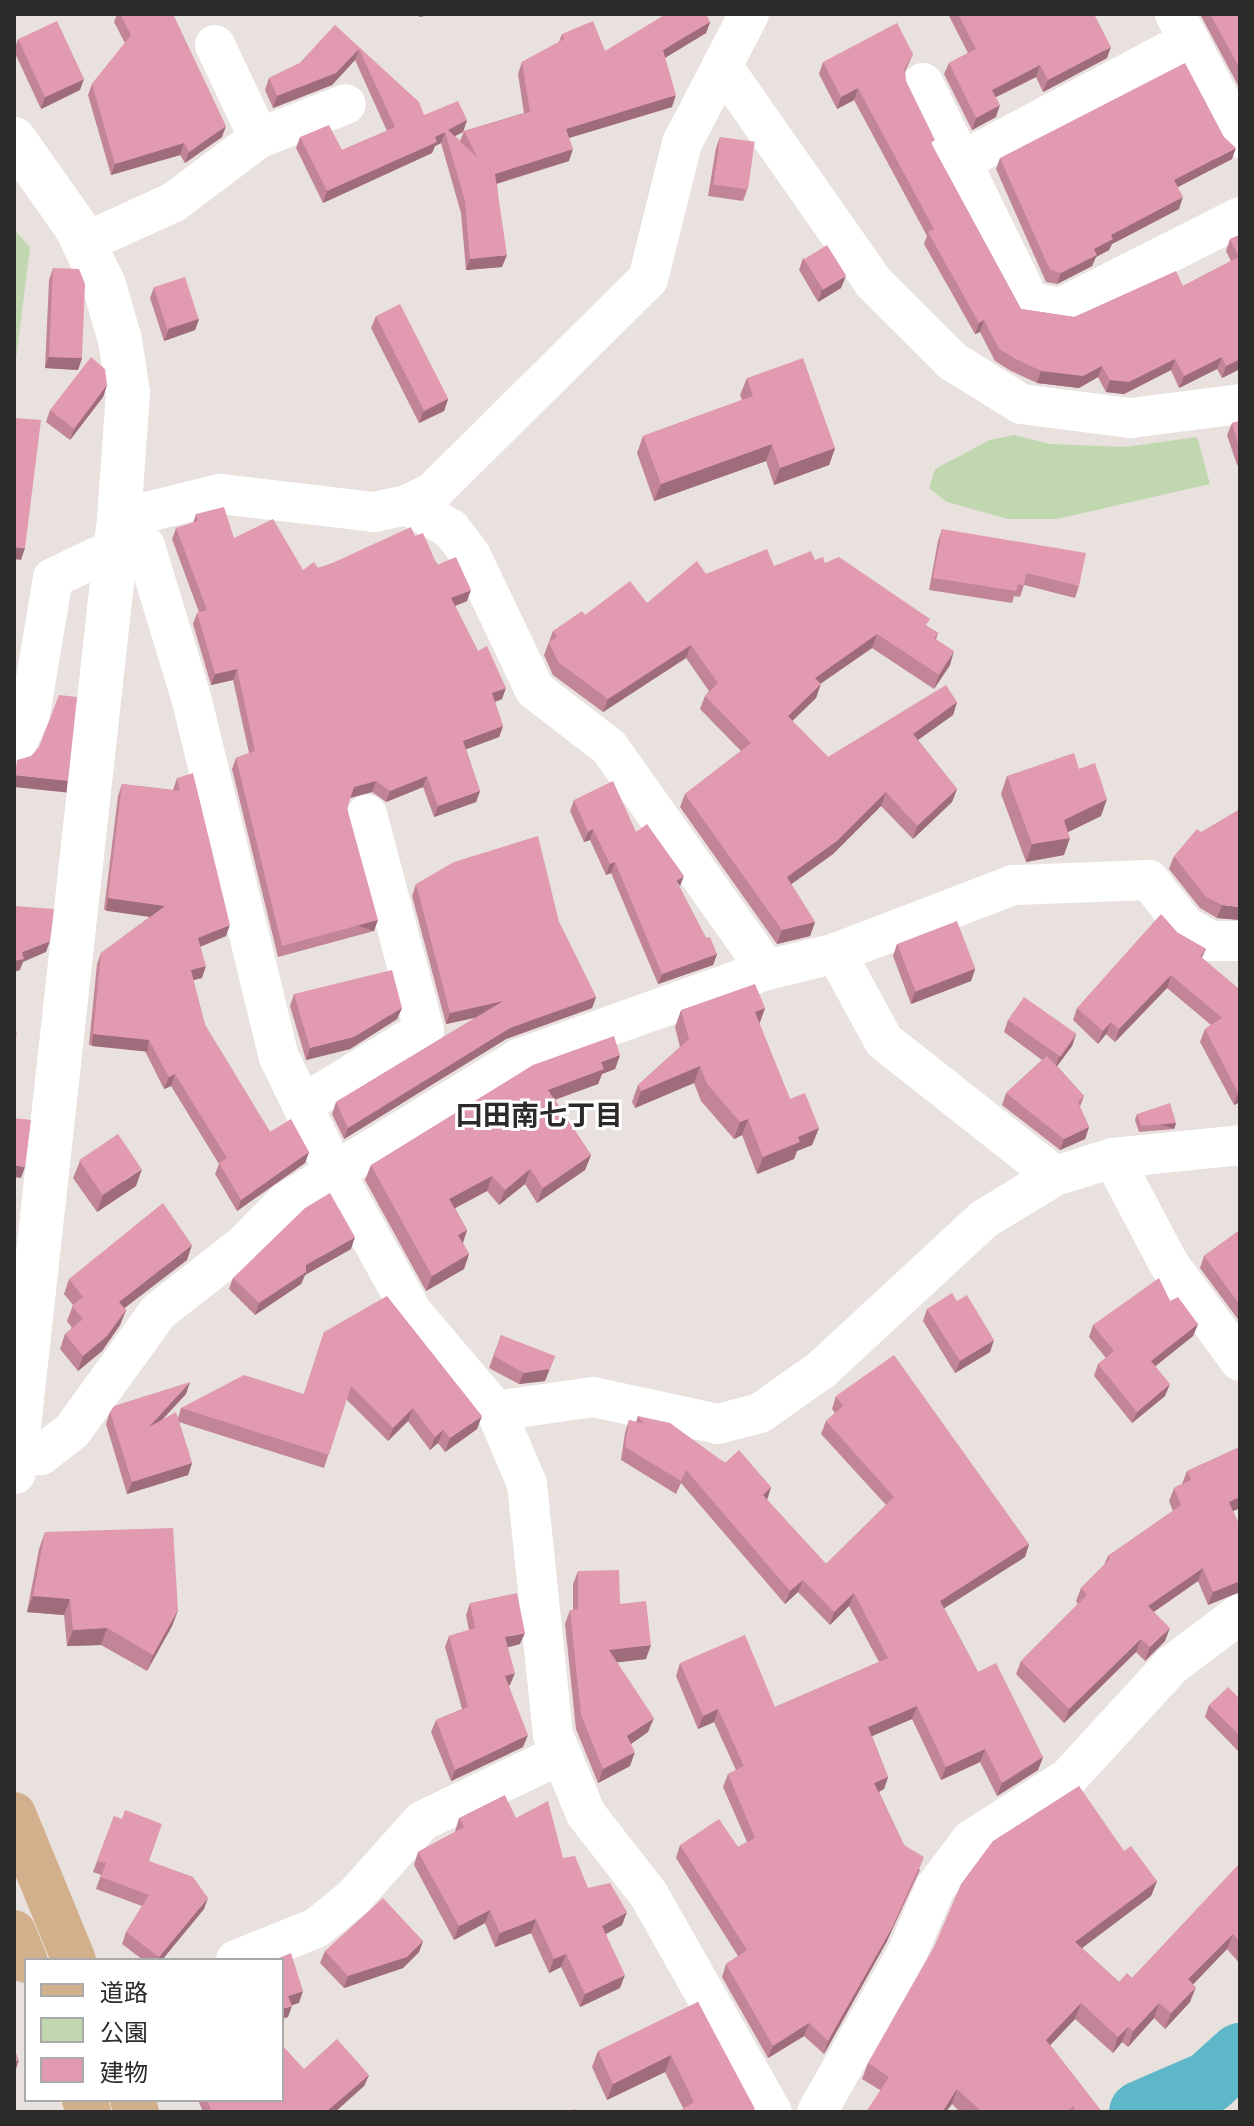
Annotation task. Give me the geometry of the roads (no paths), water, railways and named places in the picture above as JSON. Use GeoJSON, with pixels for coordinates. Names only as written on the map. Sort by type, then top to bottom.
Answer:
{"type":"FeatureCollection","features":[{"type":"Feature","properties":{"kind":"main road"},"geometry":{"type":"LineString","coordinates":[[14,1814],[73,1958]]}},
{"type":"Feature","properties":{"kind":"main road"},"geometry":{"type":"LineString","coordinates":[[14,1932],[25,1958]]}},
{"type":"Feature","properties":{"kind":"street"},"geometry":{"type":"LineString","coordinates":[[14,749],[30,714],[53,578],[97,557],[117,538],[220,494],[374,512],[407,505],[433,492],[648,279],[682,143],[749,14]]}},
{"type":"Feature","properties":{"kind":"street"},"geometry":{"type":"LineString","coordinates":[[962,161],[1182,28],[1240,138]]}},
{"type":"Feature","properties":{"kind":"street"},"geometry":{"type":"LineString","coordinates":[[215,45],[259,138]]}},
{"type":"Feature","properties":{"kind":"street"},"geometry":{"type":"LineString","coordinates":[[722,66],[873,282],[952,361],[1021,404],[1131,418],[1240,404]]}},
{"type":"Feature","properties":{"kind":"street"},"geometry":{"type":"LineString","coordinates":[[923,83],[1030,302],[1060,308],[1240,217]]}},
{"type":"Feature","properties":{"kind":"street"},"geometry":{"type":"LineString","coordinates":[[84,243],[174,202],[259,138],[346,104]]}},
{"type":"Feature","properties":{"kind":"street"},"geometry":{"type":"LineString","coordinates":[[14,139],[84,243],[104,285],[120,340],[128,393],[117,538],[15,1462],[41,1455],[72,1431],[158,1312],[246,1243],[286,1202],[336,1175],[518,1059],[767,970],[836,953],[1013,885],[1149,880],[1185,926],[1211,941],[1240,941]]}},
{"type":"Feature","properties":{"kind":"street"},"geometry":{"type":"LineString","coordinates":[[407,505],[451,529],[471,556],[535,690],[609,747],[767,970]]}},
{"type":"Feature","properties":{"kind":"street"},"geometry":{"type":"LineString","coordinates":[[117,538],[145,546],[192,701],[279,1057],[336,1175],[412,1312],[496,1411],[527,1484],[553,1735],[586,1814],[649,1895],[772,2112]]}},
{"type":"Feature","properties":{"kind":"street"},"geometry":{"type":"LineString","coordinates":[[302,1105],[424,1030],[367,814]]}},
{"type":"Feature","properties":{"kind":"street"},"geometry":{"type":"LineString","coordinates":[[836,953],[884,1041],[1055,1176]]}},
{"type":"Feature","properties":{"kind":"street"},"geometry":{"type":"LineString","coordinates":[[496,1411],[593,1397],[718,1424],[760,1413],[821,1370],[984,1219],[1055,1176],[1113,1158],[1240,1145]]}},
{"type":"Feature","properties":{"kind":"street"},"geometry":{"type":"LineString","coordinates":[[1113,1158],[1169,1264],[1240,1361]]}},
{"type":"Feature","properties":{"kind":"street"},"geometry":{"type":"LineString","coordinates":[[817,2112],[908,1951],[935,1888],[971,1840],[1068,1778],[1172,1665],[1240,1614]]}},
{"type":"Feature","properties":{"kind":"street"},"geometry":{"type":"LineString","coordinates":[[241,1958],[316,1928],[353,1898],[422,1821],[561,1754]]}},
{"type":"Feature","properties":{"kind":"waterway"},"geometry":{"type":"LineString","coordinates":[[1140,2112],[1209,2082],[1240,2054]]}},
{"type":"Feature","properties":{"kind":"district","name":"口田南七丁目"},"geometry":{"type":"Point","coordinates":[539,1113]}}]}
